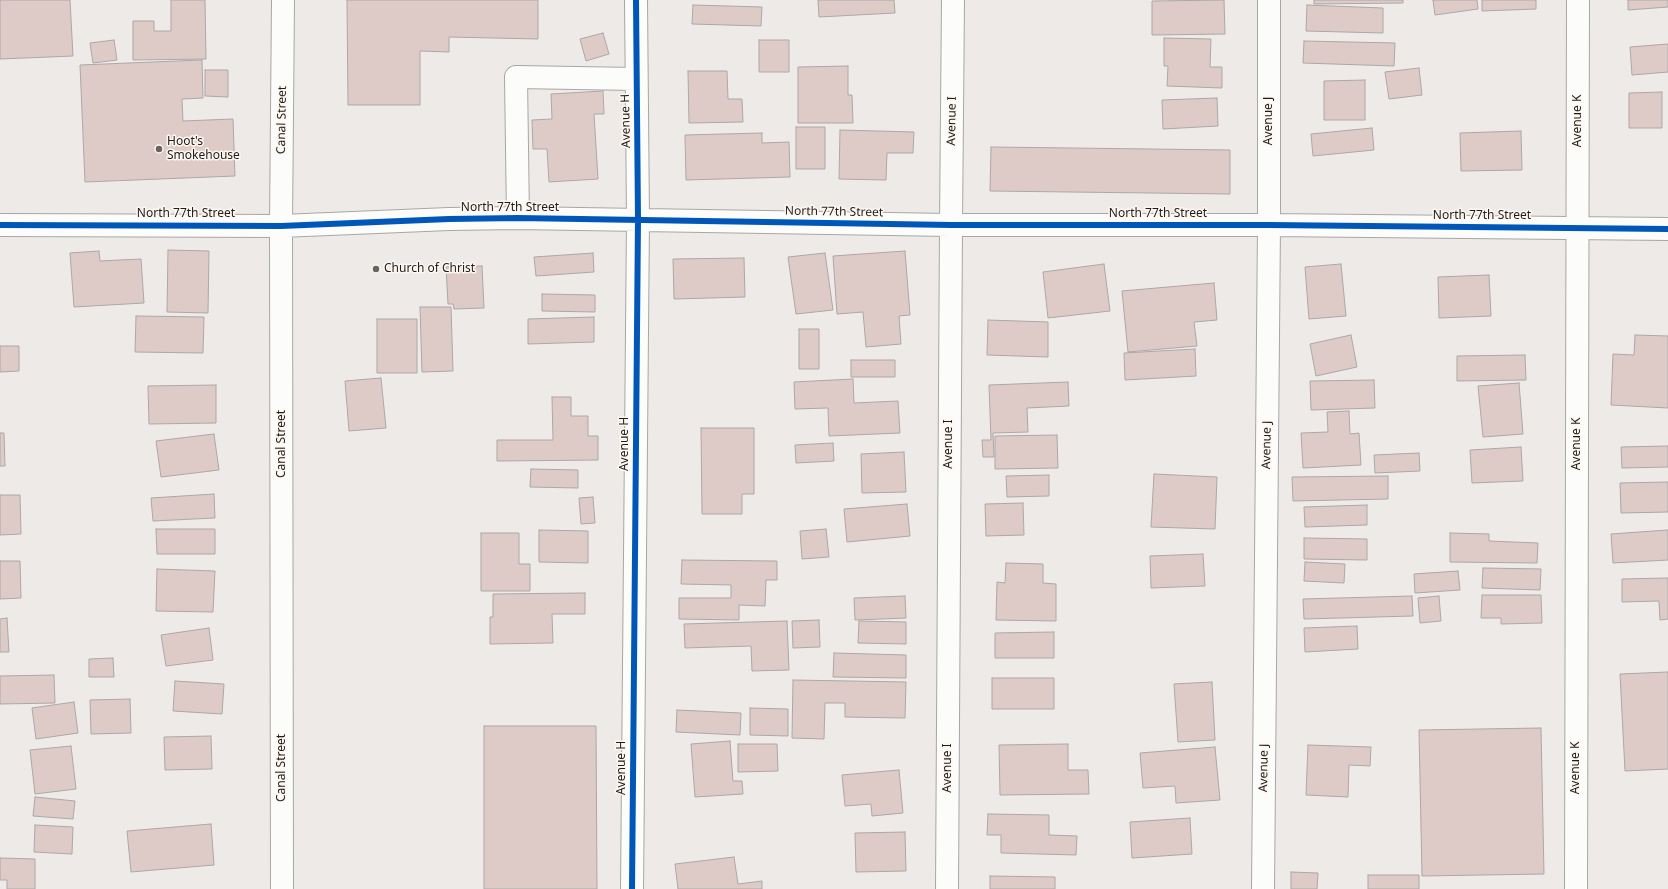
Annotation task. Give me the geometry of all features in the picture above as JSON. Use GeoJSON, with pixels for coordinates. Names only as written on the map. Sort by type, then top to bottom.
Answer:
{"type":"FeatureCollection","features":[{"type":"Feature","properties":{"kind":"street","name":"Canal Street"},"geometry":{"type":"LineString","coordinates":[[282,889],[281,226],[283,0]]}},
{"type":"Feature","properties":{"kind":"street","name":"Avenue H"},"geometry":{"type":"LineString","coordinates":[[632,889],[638,219],[636,0]]}},
{"type":"Feature","properties":{"kind":"street","name":"Avenue I"},"geometry":{"type":"LineString","coordinates":[[947,889],[950,225],[953,0]]}},
{"type":"Feature","properties":{"kind":"street","name":"Avenue J"},"geometry":{"type":"LineString","coordinates":[[1262,889],[1269,225],[1269,0]]}},
{"type":"Feature","properties":{"kind":"street","name":"Avenue K"},"geometry":{"type":"LineString","coordinates":[[1576,889],[1578,0]]}},
{"type":"Feature","properties":{"kind":"street"},"geometry":{"type":"LineString","coordinates":[[518,218],[516,77],[636,79]]}},
{"type":"Feature","properties":{"kind":"street","name":"North 77th Street"},"geometry":{"type":"LineString","coordinates":[[0,225],[281,226],[449,219],[518,218],[950,225],[1577,227],[1668,230]]}},
{"type":"Feature","properties":{"kind":"building"},"geometry":{"type":"Polygon","coordinates":[[[0,0],[70,0],[73,56],[0,59],[0,0]]]}},
{"type":"Feature","properties":{"kind":"building"},"geometry":{"type":"Polygon","coordinates":[[[171,0],[205,0],[206,59],[133,60],[133,21],[154,21],[154,31],[171,31],[171,0]]]}},
{"type":"Feature","properties":{"kind":"building"},"geometry":{"type":"Polygon","coordinates":[[[347,0],[538,0],[538,39],[449,37],[449,52],[420,51],[420,105],[348,105],[347,0]]]}},
{"type":"Feature","properties":{"kind":"building"},"geometry":{"type":"Polygon","coordinates":[[[818,0],[894,0],[895,13],[819,17],[818,0]]]}},
{"type":"Feature","properties":{"kind":"building"},"geometry":{"type":"Polygon","coordinates":[[[1224,0],[1225,34],[1152,35],[1152,1],[1224,0]]]}},
{"type":"Feature","properties":{"kind":"building"},"geometry":{"type":"Polygon","coordinates":[[[1314,0],[1403,0],[1403,3],[1314,4],[1314,0]]]}},
{"type":"Feature","properties":{"kind":"building"},"geometry":{"type":"Polygon","coordinates":[[[1433,0],[1477,0],[1478,9],[1435,15],[1433,0]]]}},
{"type":"Feature","properties":{"kind":"building"},"geometry":{"type":"Polygon","coordinates":[[[1482,0],[1536,0],[1536,9],[1482,11],[1482,0]]]}},
{"type":"Feature","properties":{"kind":"building"},"geometry":{"type":"Polygon","coordinates":[[[1628,0],[1668,0],[1668,7],[1628,10],[1628,0]]]}},
{"type":"Feature","properties":{"kind":"building"},"geometry":{"type":"Polygon","coordinates":[[[693,5],[762,7],[761,26],[692,24],[693,5]]]}},
{"type":"Feature","properties":{"kind":"building"},"geometry":{"type":"Polygon","coordinates":[[[1307,5],[1383,8],[1383,33],[1306,31],[1307,5]]]}},
{"type":"Feature","properties":{"kind":"building"},"geometry":{"type":"Polygon","coordinates":[[[603,33],[609,54],[586,61],[580,39],[603,33]]]}},
{"type":"Feature","properties":{"kind":"building"},"geometry":{"type":"Polygon","coordinates":[[[1164,38],[1211,39],[1210,67],[1222,67],[1222,88],[1167,86],[1168,66],[1164,66],[1164,38]]]}},
{"type":"Feature","properties":{"kind":"building"},"geometry":{"type":"Polygon","coordinates":[[[114,40],[117,60],[93,63],[90,43],[114,40]]]}},
{"type":"Feature","properties":{"kind":"building"},"geometry":{"type":"Polygon","coordinates":[[[759,40],[789,40],[789,72],[759,72],[759,40]]]}},
{"type":"Feature","properties":{"kind":"building"},"geometry":{"type":"Polygon","coordinates":[[[1304,41],[1395,43],[1394,66],[1303,63],[1304,41]]]}},
{"type":"Feature","properties":{"kind":"building"},"geometry":{"type":"Polygon","coordinates":[[[1668,44],[1668,72],[1632,75],[1630,47],[1668,44]]]}},
{"type":"Feature","properties":{"kind":"building","name":"Hoot's Smokehouse"},"geometry":{"type":"Polygon","coordinates":[[[202,60],[203,98],[182,99],[183,121],[233,119],[235,176],[85,182],[80,65],[202,60]]]}},
{"type":"Feature","properties":{"kind":"building"},"geometry":{"type":"Polygon","coordinates":[[[848,66],[848,95],[852,95],[853,123],[798,123],[798,67],[848,66]]]}},
{"type":"Feature","properties":{"kind":"building"},"geometry":{"type":"Polygon","coordinates":[[[1419,68],[1422,95],[1389,99],[1385,72],[1419,68]]]}},
{"type":"Feature","properties":{"kind":"building"},"geometry":{"type":"Polygon","coordinates":[[[205,70],[228,70],[228,97],[205,96],[205,70]]]}},
{"type":"Feature","properties":{"kind":"building"},"geometry":{"type":"Polygon","coordinates":[[[688,71],[727,71],[728,99],[742,99],[743,122],[689,123],[688,71]]]}},
{"type":"Feature","properties":{"kind":"building"},"geometry":{"type":"Polygon","coordinates":[[[1365,80],[1365,120],[1324,120],[1324,81],[1365,80]]]}},
{"type":"Feature","properties":{"kind":"building"},"geometry":{"type":"Polygon","coordinates":[[[603,91],[604,114],[594,114],[598,179],[549,182],[547,149],[533,149],[532,120],[552,119],[551,94],[603,91]]]}},
{"type":"Feature","properties":{"kind":"building"},"geometry":{"type":"Polygon","coordinates":[[[1662,92],[1662,128],[1629,128],[1629,93],[1662,92]]]}},
{"type":"Feature","properties":{"kind":"building"},"geometry":{"type":"Polygon","coordinates":[[[1217,98],[1218,126],[1163,129],[1162,100],[1217,98]]]}},
{"type":"Feature","properties":{"kind":"building"},"geometry":{"type":"Polygon","coordinates":[[[796,127],[825,127],[825,169],[796,169],[796,127]]]}},
{"type":"Feature","properties":{"kind":"building"},"geometry":{"type":"Polygon","coordinates":[[[1372,128],[1374,150],[1313,156],[1311,134],[1372,128]]]}},
{"type":"Feature","properties":{"kind":"building"},"geometry":{"type":"Polygon","coordinates":[[[840,130],[914,132],[913,153],[887,153],[886,180],[839,179],[840,130]]]}},
{"type":"Feature","properties":{"kind":"building"},"geometry":{"type":"Polygon","coordinates":[[[1521,131],[1522,170],[1461,171],[1460,133],[1521,131]]]}},
{"type":"Feature","properties":{"kind":"building"},"geometry":{"type":"Polygon","coordinates":[[[762,133],[762,143],[789,142],[790,177],[686,180],[685,135],[762,133]]]}},
{"type":"Feature","properties":{"kind":"building"},"geometry":{"type":"Polygon","coordinates":[[[991,147],[1230,150],[1230,194],[990,191],[991,147]]]}},
{"type":"Feature","properties":{"kind":"building"},"geometry":{"type":"Polygon","coordinates":[[[168,250],[209,251],[208,313],[167,312],[168,250]]]}},
{"type":"Feature","properties":{"kind":"building"},"geometry":{"type":"Polygon","coordinates":[[[99,251],[100,261],[141,259],[144,303],[74,307],[70,253],[99,251]]]}},
{"type":"Feature","properties":{"kind":"building"},"geometry":{"type":"Polygon","coordinates":[[[905,251],[910,315],[899,316],[901,344],[866,347],[863,312],[837,314],[833,256],[905,251]]]}},
{"type":"Feature","properties":{"kind":"building"},"geometry":{"type":"Polygon","coordinates":[[[593,253],[594,272],[536,276],[534,257],[593,253]]]}},
{"type":"Feature","properties":{"kind":"building"},"geometry":{"type":"Polygon","coordinates":[[[825,253],[833,310],[796,314],[788,257],[825,253]]]}},
{"type":"Feature","properties":{"kind":"building"},"geometry":{"type":"Polygon","coordinates":[[[744,258],[745,297],[674,299],[673,259],[744,258]]]}},
{"type":"Feature","properties":{"kind":"building"},"geometry":{"type":"Polygon","coordinates":[[[1104,264],[1110,311],[1048,318],[1043,272],[1104,264]]]}},
{"type":"Feature","properties":{"kind":"building"},"geometry":{"type":"Polygon","coordinates":[[[1341,264],[1346,316],[1309,319],[1305,267],[1341,264]]]}},
{"type":"Feature","properties":{"kind":"building"},"geometry":{"type":"Polygon","coordinates":[[[482,266],[484,308],[454,309],[453,304],[448,304],[446,267],[482,266]]]}},
{"type":"Feature","properties":{"kind":"building"},"geometry":{"type":"Polygon","coordinates":[[[1489,275],[1491,316],[1439,318],[1438,277],[1489,275]]]}},
{"type":"Feature","properties":{"kind":"building"},"geometry":{"type":"Polygon","coordinates":[[[1214,283],[1217,320],[1194,322],[1197,346],[1128,352],[1122,291],[1214,283]]]}},
{"type":"Feature","properties":{"kind":"building"},"geometry":{"type":"Polygon","coordinates":[[[542,294],[595,295],[595,312],[542,311],[542,294]]]}},
{"type":"Feature","properties":{"kind":"building"},"geometry":{"type":"Polygon","coordinates":[[[420,307],[451,307],[453,371],[422,372],[420,307]]]}},
{"type":"Feature","properties":{"kind":"building"},"geometry":{"type":"Polygon","coordinates":[[[136,316],[204,317],[203,353],[135,352],[136,316]]]}},
{"type":"Feature","properties":{"kind":"building"},"geometry":{"type":"Polygon","coordinates":[[[594,317],[594,342],[528,344],[528,319],[594,317]]]}},
{"type":"Feature","properties":{"kind":"building"},"geometry":{"type":"Polygon","coordinates":[[[377,319],[417,319],[417,373],[377,373],[377,319]]]}},
{"type":"Feature","properties":{"kind":"building"},"geometry":{"type":"Polygon","coordinates":[[[988,320],[1048,322],[1048,357],[987,355],[988,320]]]}},
{"type":"Feature","properties":{"kind":"building"},"geometry":{"type":"Polygon","coordinates":[[[799,329],[819,329],[819,369],[799,369],[799,329]]]}},
{"type":"Feature","properties":{"kind":"building"},"geometry":{"type":"Polygon","coordinates":[[[1351,335],[1357,367],[1316,376],[1310,344],[1351,335]]]}},
{"type":"Feature","properties":{"kind":"building"},"geometry":{"type":"Polygon","coordinates":[[[1635,335],[1668,336],[1668,408],[1611,405],[1613,354],[1634,355],[1635,335]]]}},
{"type":"Feature","properties":{"kind":"building"},"geometry":{"type":"Polygon","coordinates":[[[0,346],[19,346],[19,371],[0,372],[0,346]]]}},
{"type":"Feature","properties":{"kind":"building"},"geometry":{"type":"Polygon","coordinates":[[[1195,349],[1196,376],[1125,380],[1124,353],[1195,349]]]}},
{"type":"Feature","properties":{"kind":"building"},"geometry":{"type":"Polygon","coordinates":[[[1525,355],[1526,380],[1457,381],[1457,356],[1525,355]]]}},
{"type":"Feature","properties":{"kind":"building"},"geometry":{"type":"Polygon","coordinates":[[[851,360],[895,360],[895,377],[851,377],[851,360]]]}},
{"type":"Feature","properties":{"kind":"building"},"geometry":{"type":"Polygon","coordinates":[[[381,378],[386,428],[349,431],[345,381],[381,378]]]}},
{"type":"Feature","properties":{"kind":"building"},"geometry":{"type":"Polygon","coordinates":[[[853,379],[854,403],[898,401],[900,433],[829,436],[828,408],[795,409],[794,382],[853,379]]]}},
{"type":"Feature","properties":{"kind":"building"},"geometry":{"type":"Polygon","coordinates":[[[1374,380],[1375,408],[1311,410],[1310,381],[1374,380]]]}},
{"type":"Feature","properties":{"kind":"building"},"geometry":{"type":"Polygon","coordinates":[[[1068,382],[1069,406],[1027,408],[1028,432],[993,433],[994,457],[983,457],[982,440],[991,440],[989,385],[1068,382]]]}},
{"type":"Feature","properties":{"kind":"building"},"geometry":{"type":"Polygon","coordinates":[[[1519,383],[1523,434],[1483,437],[1478,386],[1519,383]]]}},
{"type":"Feature","properties":{"kind":"building"},"geometry":{"type":"Polygon","coordinates":[[[216,385],[216,423],[149,424],[148,386],[216,385]]]}},
{"type":"Feature","properties":{"kind":"building"},"geometry":{"type":"Polygon","coordinates":[[[552,397],[571,397],[571,416],[588,416],[588,436],[598,436],[598,460],[497,461],[497,440],[553,440],[552,397]]]}},
{"type":"Feature","properties":{"kind":"building"},"geometry":{"type":"Polygon","coordinates":[[[1349,411],[1350,434],[1359,433],[1361,465],[1303,468],[1301,433],[1328,432],[1327,412],[1349,411]]]}},
{"type":"Feature","properties":{"kind":"building"},"geometry":{"type":"Polygon","coordinates":[[[701,428],[754,428],[754,494],[742,494],[742,514],[702,514],[701,428]]]}},
{"type":"Feature","properties":{"kind":"building"},"geometry":{"type":"Polygon","coordinates":[[[0,433],[4,433],[5,466],[0,466],[0,433]]]}},
{"type":"Feature","properties":{"kind":"building"},"geometry":{"type":"Polygon","coordinates":[[[214,434],[219,470],[161,477],[156,441],[214,434]]]}},
{"type":"Feature","properties":{"kind":"building"},"geometry":{"type":"Polygon","coordinates":[[[1057,435],[1058,468],[995,469],[995,436],[1057,435]]]}},
{"type":"Feature","properties":{"kind":"building"},"geometry":{"type":"Polygon","coordinates":[[[833,443],[834,461],[796,463],[795,445],[833,443]]]}},
{"type":"Feature","properties":{"kind":"building"},"geometry":{"type":"Polygon","coordinates":[[[1668,446],[1668,467],[1622,468],[1621,447],[1668,446]]]}},
{"type":"Feature","properties":{"kind":"building"},"geometry":{"type":"Polygon","coordinates":[[[1521,447],[1523,481],[1472,483],[1470,450],[1521,447]]]}},
{"type":"Feature","properties":{"kind":"building"},"geometry":{"type":"Polygon","coordinates":[[[904,452],[906,492],[862,493],[861,454],[904,452]]]}},
{"type":"Feature","properties":{"kind":"building"},"geometry":{"type":"Polygon","coordinates":[[[1419,453],[1420,471],[1375,473],[1374,455],[1419,453]]]}},
{"type":"Feature","properties":{"kind":"building"},"geometry":{"type":"Polygon","coordinates":[[[531,469],[578,470],[578,488],[530,487],[531,469]]]}},
{"type":"Feature","properties":{"kind":"building"},"geometry":{"type":"Polygon","coordinates":[[[1154,474],[1217,477],[1215,529],[1151,527],[1154,474]]]}},
{"type":"Feature","properties":{"kind":"building"},"geometry":{"type":"Polygon","coordinates":[[[1049,475],[1049,496],[1007,497],[1006,476],[1049,475]]]}},
{"type":"Feature","properties":{"kind":"building"},"geometry":{"type":"Polygon","coordinates":[[[1388,476],[1388,499],[1293,501],[1292,477],[1388,476]]]}},
{"type":"Feature","properties":{"kind":"building"},"geometry":{"type":"Polygon","coordinates":[[[1668,482],[1668,512],[1621,513],[1620,483],[1668,482]]]}},
{"type":"Feature","properties":{"kind":"building"},"geometry":{"type":"Polygon","coordinates":[[[214,494],[215,518],[153,521],[151,498],[214,494]]]}},
{"type":"Feature","properties":{"kind":"building"},"geometry":{"type":"Polygon","coordinates":[[[0,495],[20,495],[21,534],[0,535],[0,495]]]}},
{"type":"Feature","properties":{"kind":"building"},"geometry":{"type":"Polygon","coordinates":[[[593,497],[595,523],[581,524],[579,498],[593,497]]]}},
{"type":"Feature","properties":{"kind":"building"},"geometry":{"type":"Polygon","coordinates":[[[1023,503],[1024,535],[986,536],[985,504],[1023,503]]]}},
{"type":"Feature","properties":{"kind":"building"},"geometry":{"type":"Polygon","coordinates":[[[907,504],[910,536],[847,542],[844,509],[907,504]]]}},
{"type":"Feature","properties":{"kind":"building"},"geometry":{"type":"Polygon","coordinates":[[[1367,505],[1367,525],[1305,527],[1304,507],[1367,505]]]}},
{"type":"Feature","properties":{"kind":"building"},"geometry":{"type":"Polygon","coordinates":[[[156,529],[215,529],[215,554],[157,554],[156,529]]]}},
{"type":"Feature","properties":{"kind":"building"},"geometry":{"type":"Polygon","coordinates":[[[826,529],[829,557],[802,559],[800,531],[826,529]]]}},
{"type":"Feature","properties":{"kind":"building"},"geometry":{"type":"Polygon","coordinates":[[[539,530],[588,531],[588,563],[539,562],[539,530]]]}},
{"type":"Feature","properties":{"kind":"building"},"geometry":{"type":"Polygon","coordinates":[[[1668,530],[1668,560],[1613,563],[1611,534],[1668,530]]]}},
{"type":"Feature","properties":{"kind":"building"},"geometry":{"type":"Polygon","coordinates":[[[481,533],[519,533],[519,564],[530,564],[530,591],[481,591],[481,533]]]}},
{"type":"Feature","properties":{"kind":"building"},"geometry":{"type":"Polygon","coordinates":[[[1450,533],[1489,534],[1489,541],[1538,543],[1537,563],[1450,562],[1450,533]]]}},
{"type":"Feature","properties":{"kind":"building"},"geometry":{"type":"Polygon","coordinates":[[[1304,538],[1367,539],[1367,560],[1304,559],[1304,538]]]}},
{"type":"Feature","properties":{"kind":"building"},"geometry":{"type":"Polygon","coordinates":[[[1203,554],[1205,586],[1151,588],[1150,556],[1203,554]]]}},
{"type":"Feature","properties":{"kind":"building"},"geometry":{"type":"Polygon","coordinates":[[[682,560],[777,561],[777,580],[766,580],[765,606],[739,605],[739,620],[679,619],[679,598],[731,598],[731,585],[681,584],[682,560]]]}},
{"type":"Feature","properties":{"kind":"building"},"geometry":{"type":"Polygon","coordinates":[[[0,561],[20,561],[21,598],[0,599],[0,561]]]}},
{"type":"Feature","properties":{"kind":"building"},"geometry":{"type":"Polygon","coordinates":[[[1305,562],[1345,564],[1344,583],[1304,581],[1305,562]]]}},
{"type":"Feature","properties":{"kind":"building"},"geometry":{"type":"Polygon","coordinates":[[[1006,563],[1043,564],[1043,583],[1056,584],[1056,621],[996,620],[997,582],[1005,583],[1006,563]]]}},
{"type":"Feature","properties":{"kind":"building"},"geometry":{"type":"Polygon","coordinates":[[[1483,568],[1541,569],[1540,590],[1482,588],[1483,568]]]}},
{"type":"Feature","properties":{"kind":"building"},"geometry":{"type":"Polygon","coordinates":[[[157,569],[215,571],[213,612],[156,611],[157,569]]]}},
{"type":"Feature","properties":{"kind":"building"},"geometry":{"type":"Polygon","coordinates":[[[1458,571],[1460,590],[1415,593],[1414,574],[1458,571]]]}},
{"type":"Feature","properties":{"kind":"building"},"geometry":{"type":"Polygon","coordinates":[[[1668,578],[1668,619],[1660,620],[1659,601],[1622,602],[1622,579],[1668,578]]]}},
{"type":"Feature","properties":{"kind":"building"},"geometry":{"type":"Polygon","coordinates":[[[585,593],[585,614],[552,614],[553,643],[490,644],[490,617],[493,617],[493,594],[585,593]]]}},
{"type":"Feature","properties":{"kind":"building"},"geometry":{"type":"Polygon","coordinates":[[[1482,595],[1541,595],[1542,623],[1501,624],[1501,618],[1481,618],[1482,595]]]}},
{"type":"Feature","properties":{"kind":"building"},"geometry":{"type":"Polygon","coordinates":[[[905,596],[906,618],[855,620],[854,598],[905,596]]]}},
{"type":"Feature","properties":{"kind":"building"},"geometry":{"type":"Polygon","coordinates":[[[1412,596],[1413,616],[1304,619],[1303,599],[1412,596]]]}},
{"type":"Feature","properties":{"kind":"building"},"geometry":{"type":"Polygon","coordinates":[[[1439,596],[1441,621],[1420,623],[1418,598],[1439,596]]]}},
{"type":"Feature","properties":{"kind":"building"},"geometry":{"type":"Polygon","coordinates":[[[7,618],[9,652],[0,652],[0,619],[7,618]]]}},
{"type":"Feature","properties":{"kind":"building"},"geometry":{"type":"Polygon","coordinates":[[[819,620],[820,647],[793,648],[792,621],[819,620]]]}},
{"type":"Feature","properties":{"kind":"building"},"geometry":{"type":"Polygon","coordinates":[[[787,621],[789,670],[752,671],[751,646],[685,648],[684,624],[787,621]]]}},
{"type":"Feature","properties":{"kind":"building"},"geometry":{"type":"Polygon","coordinates":[[[859,621],[906,622],[906,644],[858,643],[859,621]]]}},
{"type":"Feature","properties":{"kind":"building"},"geometry":{"type":"Polygon","coordinates":[[[1357,626],[1358,649],[1305,652],[1304,628],[1357,626]]]}},
{"type":"Feature","properties":{"kind":"building"},"geometry":{"type":"Polygon","coordinates":[[[209,628],[213,660],[166,666],[161,635],[209,628]]]}},
{"type":"Feature","properties":{"kind":"building"},"geometry":{"type":"Polygon","coordinates":[[[1054,632],[1054,658],[995,658],[995,633],[1054,632]]]}},
{"type":"Feature","properties":{"kind":"building"},"geometry":{"type":"Polygon","coordinates":[[[834,653],[906,655],[906,678],[833,677],[834,653]]]}},
{"type":"Feature","properties":{"kind":"building"},"geometry":{"type":"Polygon","coordinates":[[[113,658],[114,677],[89,677],[89,659],[113,658]]]}},
{"type":"Feature","properties":{"kind":"building"},"geometry":{"type":"Polygon","coordinates":[[[1668,672],[1668,769],[1625,771],[1620,674],[1668,672]]]}},
{"type":"Feature","properties":{"kind":"building"},"geometry":{"type":"Polygon","coordinates":[[[54,675],[55,703],[0,704],[0,676],[54,675]]]}},
{"type":"Feature","properties":{"kind":"building"},"geometry":{"type":"Polygon","coordinates":[[[992,678],[1054,678],[1054,709],[992,709],[992,678]]]}},
{"type":"Feature","properties":{"kind":"building"},"geometry":{"type":"Polygon","coordinates":[[[793,680],[906,682],[905,718],[845,717],[845,703],[825,703],[824,739],[792,738],[793,680]]]}},
{"type":"Feature","properties":{"kind":"building"},"geometry":{"type":"Polygon","coordinates":[[[175,681],[224,684],[222,714],[173,711],[175,681]]]}},
{"type":"Feature","properties":{"kind":"building"},"geometry":{"type":"Polygon","coordinates":[[[1212,682],[1215,740],[1178,742],[1174,684],[1212,682]]]}},
{"type":"Feature","properties":{"kind":"building"},"geometry":{"type":"Polygon","coordinates":[[[130,699],[131,733],[91,734],[90,700],[130,699]]]}},
{"type":"Feature","properties":{"kind":"building"},"geometry":{"type":"Polygon","coordinates":[[[74,702],[78,733],[36,739],[32,708],[74,702]]]}},
{"type":"Feature","properties":{"kind":"building"},"geometry":{"type":"Polygon","coordinates":[[[750,708],[788,709],[788,736],[750,735],[750,708]]]}},
{"type":"Feature","properties":{"kind":"building"},"geometry":{"type":"Polygon","coordinates":[[[677,710],[741,713],[740,735],[676,732],[677,710]]]}},
{"type":"Feature","properties":{"kind":"building"},"geometry":{"type":"Polygon","coordinates":[[[484,726],[596,726],[597,889],[484,889],[484,726]]]}},
{"type":"Feature","properties":{"kind":"building"},"geometry":{"type":"Polygon","coordinates":[[[1541,728],[1544,874],[1422,876],[1419,730],[1541,728]]]}},
{"type":"Feature","properties":{"kind":"building"},"geometry":{"type":"Polygon","coordinates":[[[211,736],[212,769],[165,770],[164,737],[211,736]]]}},
{"type":"Feature","properties":{"kind":"building"},"geometry":{"type":"Polygon","coordinates":[[[730,741],[733,781],[742,781],[743,794],[695,797],[691,744],[730,741]]]}},
{"type":"Feature","properties":{"kind":"building"},"geometry":{"type":"Polygon","coordinates":[[[738,744],[777,744],[778,771],[738,772],[738,744]]]}},
{"type":"Feature","properties":{"kind":"building"},"geometry":{"type":"Polygon","coordinates":[[[1068,744],[1068,770],[1088,770],[1089,794],[1000,795],[999,745],[1068,744]]]}},
{"type":"Feature","properties":{"kind":"building"},"geometry":{"type":"Polygon","coordinates":[[[1308,745],[1371,747],[1370,766],[1349,765],[1348,797],[1306,795],[1308,745]]]}},
{"type":"Feature","properties":{"kind":"building"},"geometry":{"type":"Polygon","coordinates":[[[71,746],[76,789],[35,794],[30,750],[71,746]]]}},
{"type":"Feature","properties":{"kind":"building"},"geometry":{"type":"Polygon","coordinates":[[[1215,747],[1220,800],[1176,803],[1175,786],[1143,788],[1140,753],[1215,747]]]}},
{"type":"Feature","properties":{"kind":"building"},"geometry":{"type":"Polygon","coordinates":[[[899,770],[903,813],[872,816],[871,804],[845,806],[842,775],[899,770]]]}},
{"type":"Feature","properties":{"kind":"building"},"geometry":{"type":"Polygon","coordinates":[[[35,797],[75,801],[73,819],[33,816],[35,797]]]}},
{"type":"Feature","properties":{"kind":"building"},"geometry":{"type":"Polygon","coordinates":[[[988,814],[1049,815],[1049,835],[1077,836],[1076,855],[1001,853],[1001,835],[987,835],[988,814]]]}},
{"type":"Feature","properties":{"kind":"building"},"geometry":{"type":"Polygon","coordinates":[[[1190,818],[1192,854],[1132,858],[1130,822],[1190,818]]]}},
{"type":"Feature","properties":{"kind":"building"},"geometry":{"type":"Polygon","coordinates":[[[211,824],[214,865],[131,872],[127,831],[211,824]]]}},
{"type":"Feature","properties":{"kind":"building"},"geometry":{"type":"Polygon","coordinates":[[[35,825],[73,827],[72,854],[34,852],[35,825]]]}},
{"type":"Feature","properties":{"kind":"building"},"geometry":{"type":"Polygon","coordinates":[[[905,832],[906,871],[856,872],[855,833],[905,832]]]}},
{"type":"Feature","properties":{"kind":"building"},"geometry":{"type":"Polygon","coordinates":[[[734,857],[738,884],[762,881],[762,889],[678,889],[675,864],[734,857]]]}},
{"type":"Feature","properties":{"kind":"building"},"geometry":{"type":"Polygon","coordinates":[[[0,858],[35,859],[35,889],[7,889],[7,880],[0,880],[0,858]]]}},
{"type":"Feature","properties":{"kind":"building"},"geometry":{"type":"Polygon","coordinates":[[[1291,872],[1318,873],[1317,889],[1291,889],[1291,872]]]}},
{"type":"Feature","properties":{"kind":"building"},"geometry":{"type":"Polygon","coordinates":[[[1368,875],[1419,875],[1419,889],[1368,889],[1368,875]]]}},
{"type":"Feature","properties":{"kind":"building"},"geometry":{"type":"Polygon","coordinates":[[[990,876],[1055,877],[1055,889],[990,889],[990,876]]]}},
{"type":"Feature","properties":{"kind":"cycle path"},"geometry":{"type":"LineString","coordinates":[[632,889],[638,219],[636,0]]}},
{"type":"Feature","properties":{"kind":"cycle path"},"geometry":{"type":"LineString","coordinates":[[0,225],[281,226],[449,219],[518,218],[951,225],[1269,225],[1668,229]]}},
{"type":"Feature","properties":{"kind":"place","name":"Hoot's Smokehouse"},"geometry":{"type":"Point","coordinates":[159,149]}},
{"type":"Feature","properties":{"kind":"place","name":"Church of Christ"},"geometry":{"type":"Point","coordinates":[376,269]}}]}
